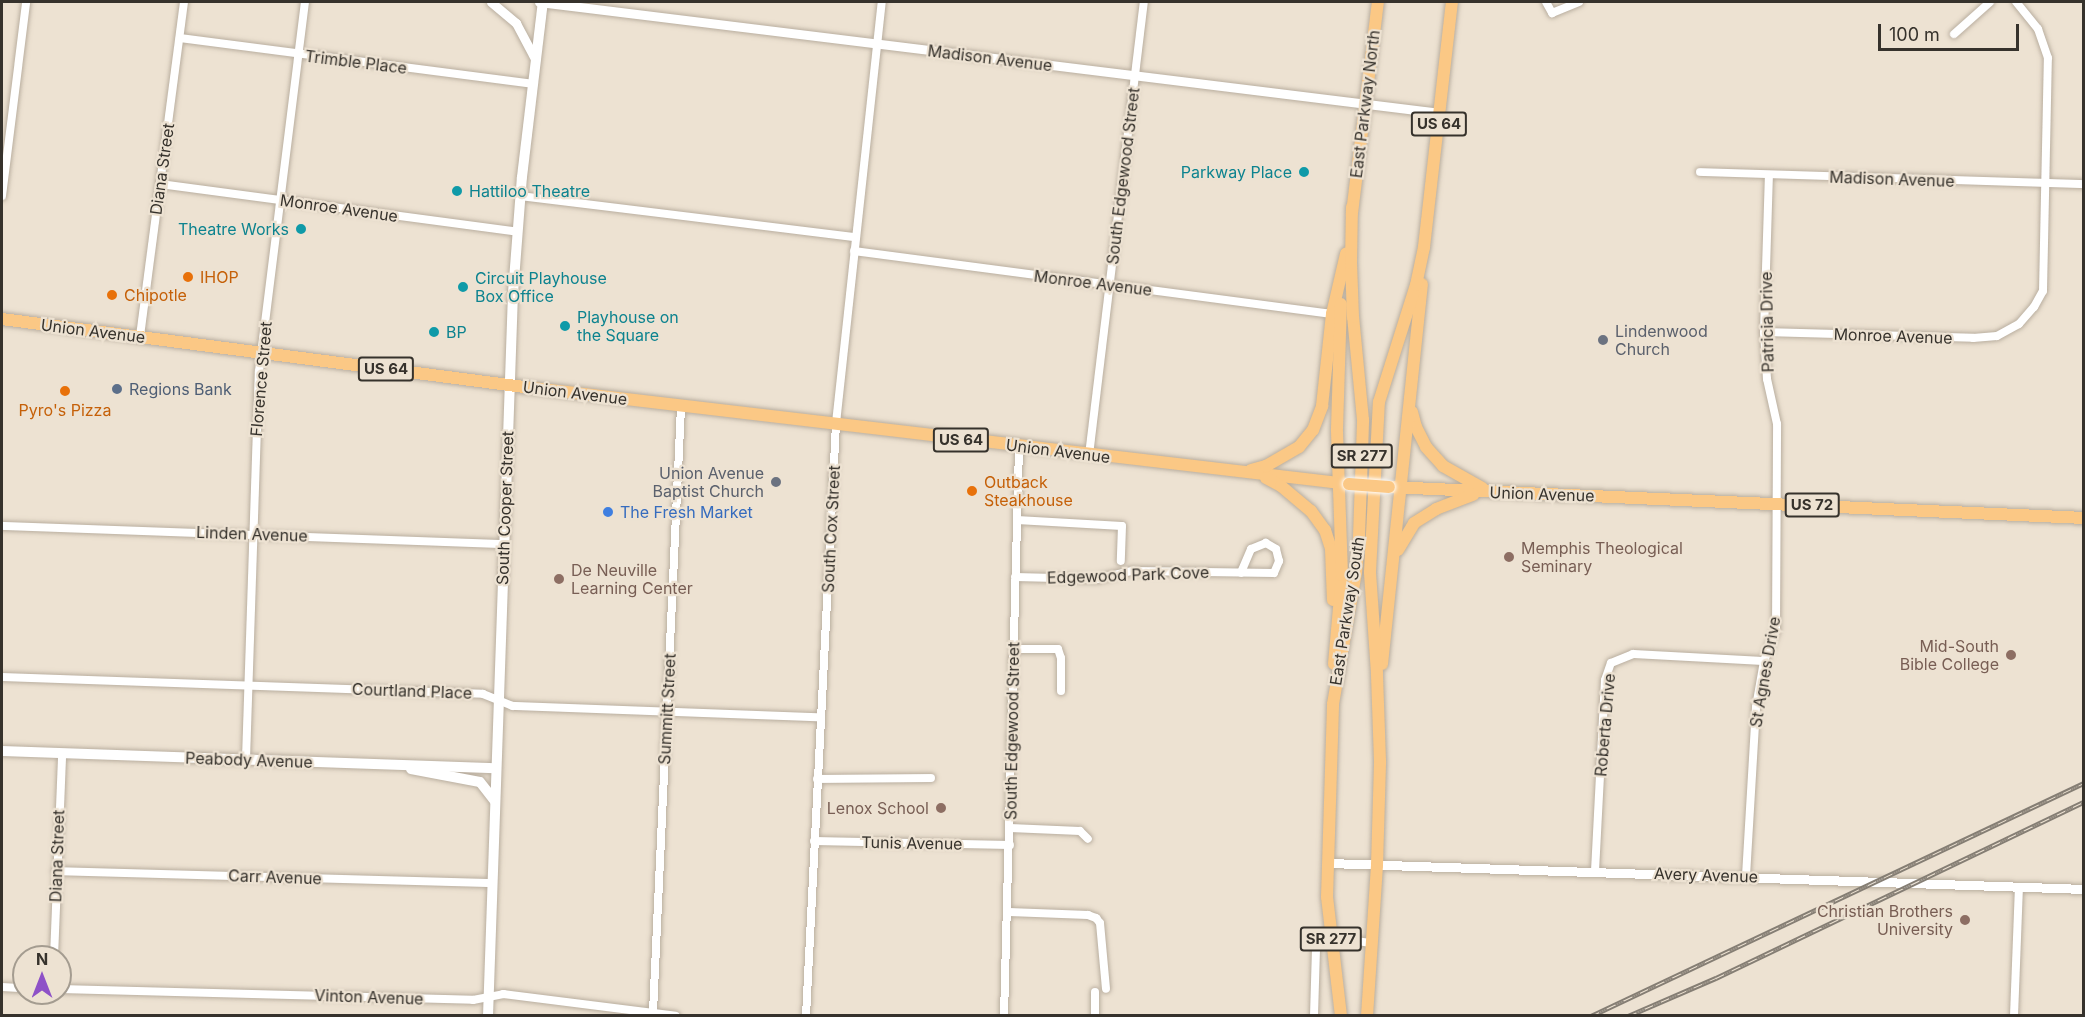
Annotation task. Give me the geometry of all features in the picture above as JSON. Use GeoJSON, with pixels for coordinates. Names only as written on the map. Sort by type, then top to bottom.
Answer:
{"type":"FeatureCollection","features":[{"type":"Feature","properties":{"kind":"main road","name":"South Cooper Street"},"geometry":{"type":"LineString","coordinates":[[488,1016],[509,385],[520,196],[542,2]]}},
{"type":"Feature","properties":{"kind":"main road","name":"East Parkway North"},"geometry":{"type":"LineString","coordinates":[[1352,207],[1378,2]]}},
{"type":"Feature","properties":{"kind":"main road","name":"US 64"},"geometry":{"type":"LineString","coordinates":[[1395,487],[1410,403],[1424,247],[1452,2]]}},
{"type":"Feature","properties":{"kind":"main road","name":"US 64"},"geometry":{"type":"LineString","coordinates":[[1241,472],[1266,466],[1284,456],[1299,447],[1313,430],[1322,406],[1332,314],[1345,256],[1352,207]]}},
{"type":"Feature","properties":{"kind":"main road","name":"East Parkway South"},"geometry":{"type":"LineString","coordinates":[[1341,1016],[1327,897],[1333,704],[1356,572],[1359,537],[1363,420],[1353,316],[1352,207]]}},
{"type":"Feature","properties":{"kind":"main road","name":"East Parkway South"},"geometry":{"type":"LineString","coordinates":[[1367,1016],[1377,865],[1378,705],[1370,561],[1379,402],[1416,285],[1424,247]]}},
{"type":"Feature","properties":{"kind":"main road"},"geometry":{"type":"LineString","coordinates":[[1334,635],[1342,575],[1343,484],[1338,367],[1345,256]]}},
{"type":"Feature","properties":{"kind":"main road","name":"Union Avenue"},"geometry":{"type":"LineString","coordinates":[[2,319],[509,385],[1343,484],[2084,518]]}},
{"type":"Feature","properties":{"kind":"main road"},"geometry":{"type":"LineString","coordinates":[[1410,403],[1416,427],[1426,447],[1443,466],[1488,492]]}},
{"type":"Feature","properties":{"kind":"main road"},"geometry":{"type":"LineString","coordinates":[[1257,474],[1281,486],[1311,511],[1325,530],[1331,549],[1334,635],[1333,704]]}},
{"type":"Feature","properties":{"kind":"main road"},"geometry":{"type":"LineString","coordinates":[[1378,705],[1393,562],[1395,487]]}},
{"type":"Feature","properties":{"kind":"main road"},"geometry":{"type":"LineString","coordinates":[[1393,562],[1401,542],[1414,523],[1457,499],[1488,492]]}},
{"type":"Feature","properties":{"kind":"main road","name":"Peabody Avenue"},"geometry":{"type":"LineString","coordinates":[[2,751],[496,768]]}},
{"type":"Feature","properties":{"kind":"main road"},"geometry":{"type":"LineString","coordinates":[[407,765],[412,771],[480,782],[496,802]]}},
{"type":"Feature","properties":{"kind":"street"},"geometry":{"type":"LineString","coordinates":[[2,196],[26,2]]}},
{"type":"Feature","properties":{"kind":"street","name":"Diana Street"},"geometry":{"type":"LineString","coordinates":[[140,336],[184,2]]}},
{"type":"Feature","properties":{"kind":"street","name":"Florence Street"},"geometry":{"type":"LineString","coordinates":[[246,759],[259,371],[305,2]]}},
{"type":"Feature","properties":{"kind":"street"},"geometry":{"type":"LineString","coordinates":[[491,2],[516,22],[535,58]]}},
{"type":"Feature","properties":{"kind":"street","name":"Madison Avenue"},"geometry":{"type":"LineString","coordinates":[[542,2],[1440,113]]}},
{"type":"Feature","properties":{"kind":"street","name":"South Cox Street"},"geometry":{"type":"LineString","coordinates":[[806,1016],[837,423],[882,2]]}},
{"type":"Feature","properties":{"kind":"street","name":"South Edgewood Street"},"geometry":{"type":"LineString","coordinates":[[1089,455],[1144,2]]}},
{"type":"Feature","properties":{"kind":"street"},"geometry":{"type":"LineString","coordinates":[[1546,2],[1552,13],[1579,2]]}},
{"type":"Feature","properties":{"kind":"street"},"geometry":{"type":"LineString","coordinates":[[1953,34],[1990,2]]}},
{"type":"Feature","properties":{"kind":"street"},"geometry":{"type":"LineString","coordinates":[[2016,2],[2038,29],[2045,46],[2049,71],[2045,183]]}},
{"type":"Feature","properties":{"kind":"street","name":"Trimble Place"},"geometry":{"type":"LineString","coordinates":[[180,38],[532,84]]}},
{"type":"Feature","properties":{"kind":"street","name":"Madison Avenue"},"geometry":{"type":"LineString","coordinates":[[1700,172],[2084,184]]}},
{"type":"Feature","properties":{"kind":"street","name":"Patricia Drive"},"geometry":{"type":"LineString","coordinates":[[1769,175],[1764,332],[1767,379],[1777,424],[1779,504]]}},
{"type":"Feature","properties":{"kind":"street","name":"Monroe Avenue"},"geometry":{"type":"LineString","coordinates":[[1764,332],[1973,338],[1997,336],[2019,324],[2034,307],[2043,291],[2045,183]]}},
{"type":"Feature","properties":{"kind":"street","name":"Monroe Avenue"},"geometry":{"type":"LineString","coordinates":[[160,184],[518,232]]}},
{"type":"Feature","properties":{"kind":"street"},"geometry":{"type":"LineString","coordinates":[[520,196],[856,237]]}},
{"type":"Feature","properties":{"kind":"street","name":"Monroe Avenue"},"geometry":{"type":"LineString","coordinates":[[854,251],[1332,314]]}},
{"type":"Feature","properties":{"kind":"street","name":"Summitt Street"},"geometry":{"type":"LineString","coordinates":[[653,1012],[681,406]]}},
{"type":"Feature","properties":{"kind":"street","name":"South Edgewood Street"},"geometry":{"type":"LineString","coordinates":[[1004,1016],[1009,912],[1019,447]]}},
{"type":"Feature","properties":{"kind":"street","name":"St Agnes Drive"},"geometry":{"type":"LineString","coordinates":[[1746,876],[1756,707],[1764,661],[1776,630],[1779,504]]}},
{"type":"Feature","properties":{"kind":"street"},"geometry":{"type":"LineString","coordinates":[[1017,520],[1122,526],[1122,561]]}},
{"type":"Feature","properties":{"kind":"street","name":"Linden Avenue"},"geometry":{"type":"LineString","coordinates":[[2,526],[503,544]]}},
{"type":"Feature","properties":{"kind":"street","name":"Edgewood Park Cove"},"geometry":{"type":"LineString","coordinates":[[1016,577],[1097,579],[1133,572],[1241,573],[1274,573],[1279,561],[1276,549],[1266,543],[1251,549],[1241,573]]}},
{"type":"Feature","properties":{"kind":"street"},"geometry":{"type":"LineString","coordinates":[[1014,649],[1058,649],[1062,658],[1061,691]]}},
{"type":"Feature","properties":{"kind":"street","name":"Roberta Drive"},"geometry":{"type":"LineString","coordinates":[[1595,871],[1605,680],[1611,663],[1633,654],[1764,661]]}},
{"type":"Feature","properties":{"kind":"street","name":"Courtland Place"},"geometry":{"type":"LineString","coordinates":[[2,677],[483,694],[513,706],[820,717]]}},
{"type":"Feature","properties":{"kind":"street","name":"Diana Street"},"geometry":{"type":"LineString","coordinates":[[54,945],[62,754]]}},
{"type":"Feature","properties":{"kind":"street"},"geometry":{"type":"LineString","coordinates":[[817,779],[931,778]]}},
{"type":"Feature","properties":{"kind":"street"},"geometry":{"type":"LineString","coordinates":[[1010,828],[1080,831],[1088,839]]}},
{"type":"Feature","properties":{"kind":"street","name":"Tunis Avenue"},"geometry":{"type":"LineString","coordinates":[[814,841],[1010,845]]}},
{"type":"Feature","properties":{"kind":"street","name":"Avery Avenue"},"geometry":{"type":"LineString","coordinates":[[1329,863],[2084,889]]}},
{"type":"Feature","properties":{"kind":"street","name":"Carr Avenue"},"geometry":{"type":"LineString","coordinates":[[56,871],[493,884]]}},
{"type":"Feature","properties":{"kind":"street"},"geometry":{"type":"LineString","coordinates":[[2014,1016],[2019,887]]}},
{"type":"Feature","properties":{"kind":"street"},"geometry":{"type":"LineString","coordinates":[[1009,912],[1088,915],[1096,918],[1100,923],[1106,990]]}},
{"type":"Feature","properties":{"kind":"street"},"geometry":{"type":"LineString","coordinates":[[1314,1016],[1316,950],[1323,940],[1330,937],[1370,944]]}},
{"type":"Feature","properties":{"kind":"street","name":"Vinton Avenue"},"geometry":{"type":"LineString","coordinates":[[72,989],[473,1000],[503,994],[676,1016]]}},
{"type":"Feature","properties":{"kind":"street"},"geometry":{"type":"LineString","coordinates":[[1095,992],[1095,1016]]}},
{"type":"Feature","properties":{"kind":"railway"},"geometry":{"type":"LineString","coordinates":[[1591,1016],[2084,783]]}},
{"type":"Feature","properties":{"kind":"railway"},"geometry":{"type":"LineString","coordinates":[[1628,1016],[1716,978],[2084,802]]}},
{"type":"Feature","properties":{"kind":"place","name":"Parkway Place"},"geometry":{"type":"Point","coordinates":[1304,172]}},
{"type":"Feature","properties":{"kind":"place","name":"Hattiloo Theatre"},"geometry":{"type":"Point","coordinates":[457,191]}},
{"type":"Feature","properties":{"kind":"place","name":"Theatre Works"},"geometry":{"type":"Point","coordinates":[301,229]}},
{"type":"Feature","properties":{"kind":"place","name":"IHOP"},"geometry":{"type":"Point","coordinates":[188,277]}},
{"type":"Feature","properties":{"kind":"place","name":"Circuit Playhouse Box Office"},"geometry":{"type":"Point","coordinates":[463,287]}},
{"type":"Feature","properties":{"kind":"place","name":"Chipotle"},"geometry":{"type":"Point","coordinates":[112,295]}},
{"type":"Feature","properties":{"kind":"place","name":"Playhouse on the Square"},"geometry":{"type":"Point","coordinates":[565,326]}},
{"type":"Feature","properties":{"kind":"place","name":"BP"},"geometry":{"type":"Point","coordinates":[434,332]}},
{"type":"Feature","properties":{"kind":"place","name":"Lindenwood Church"},"geometry":{"type":"Point","coordinates":[1603,340]}},
{"type":"Feature","properties":{"kind":"place","name":"Regions Bank"},"geometry":{"type":"Point","coordinates":[117,389]}},
{"type":"Feature","properties":{"kind":"place","name":"Pyro's Pizza"},"geometry":{"type":"Point","coordinates":[65,391]}},
{"type":"Feature","properties":{"kind":"place","name":"Union Avenue Baptist Church"},"geometry":{"type":"Point","coordinates":[776,482]}},
{"type":"Feature","properties":{"kind":"place","name":"Outback Steakhouse"},"geometry":{"type":"Point","coordinates":[972,491]}},
{"type":"Feature","properties":{"kind":"place","name":"The Fresh Market"},"geometry":{"type":"Point","coordinates":[608,512]}},
{"type":"Feature","properties":{"kind":"place","name":"Memphis Theological Seminary"},"geometry":{"type":"Point","coordinates":[1509,557]}},
{"type":"Feature","properties":{"kind":"place","name":"De Neuville Learning Center"},"geometry":{"type":"Point","coordinates":[559,579]}},
{"type":"Feature","properties":{"kind":"place","name":"Mid-South Bible College"},"geometry":{"type":"Point","coordinates":[2011,655]}},
{"type":"Feature","properties":{"kind":"place","name":"Lenox School"},"geometry":{"type":"Point","coordinates":[941,808]}},
{"type":"Feature","properties":{"kind":"place","name":"Christian Brothers University"},"geometry":{"type":"Point","coordinates":[1965,920]}}]}
